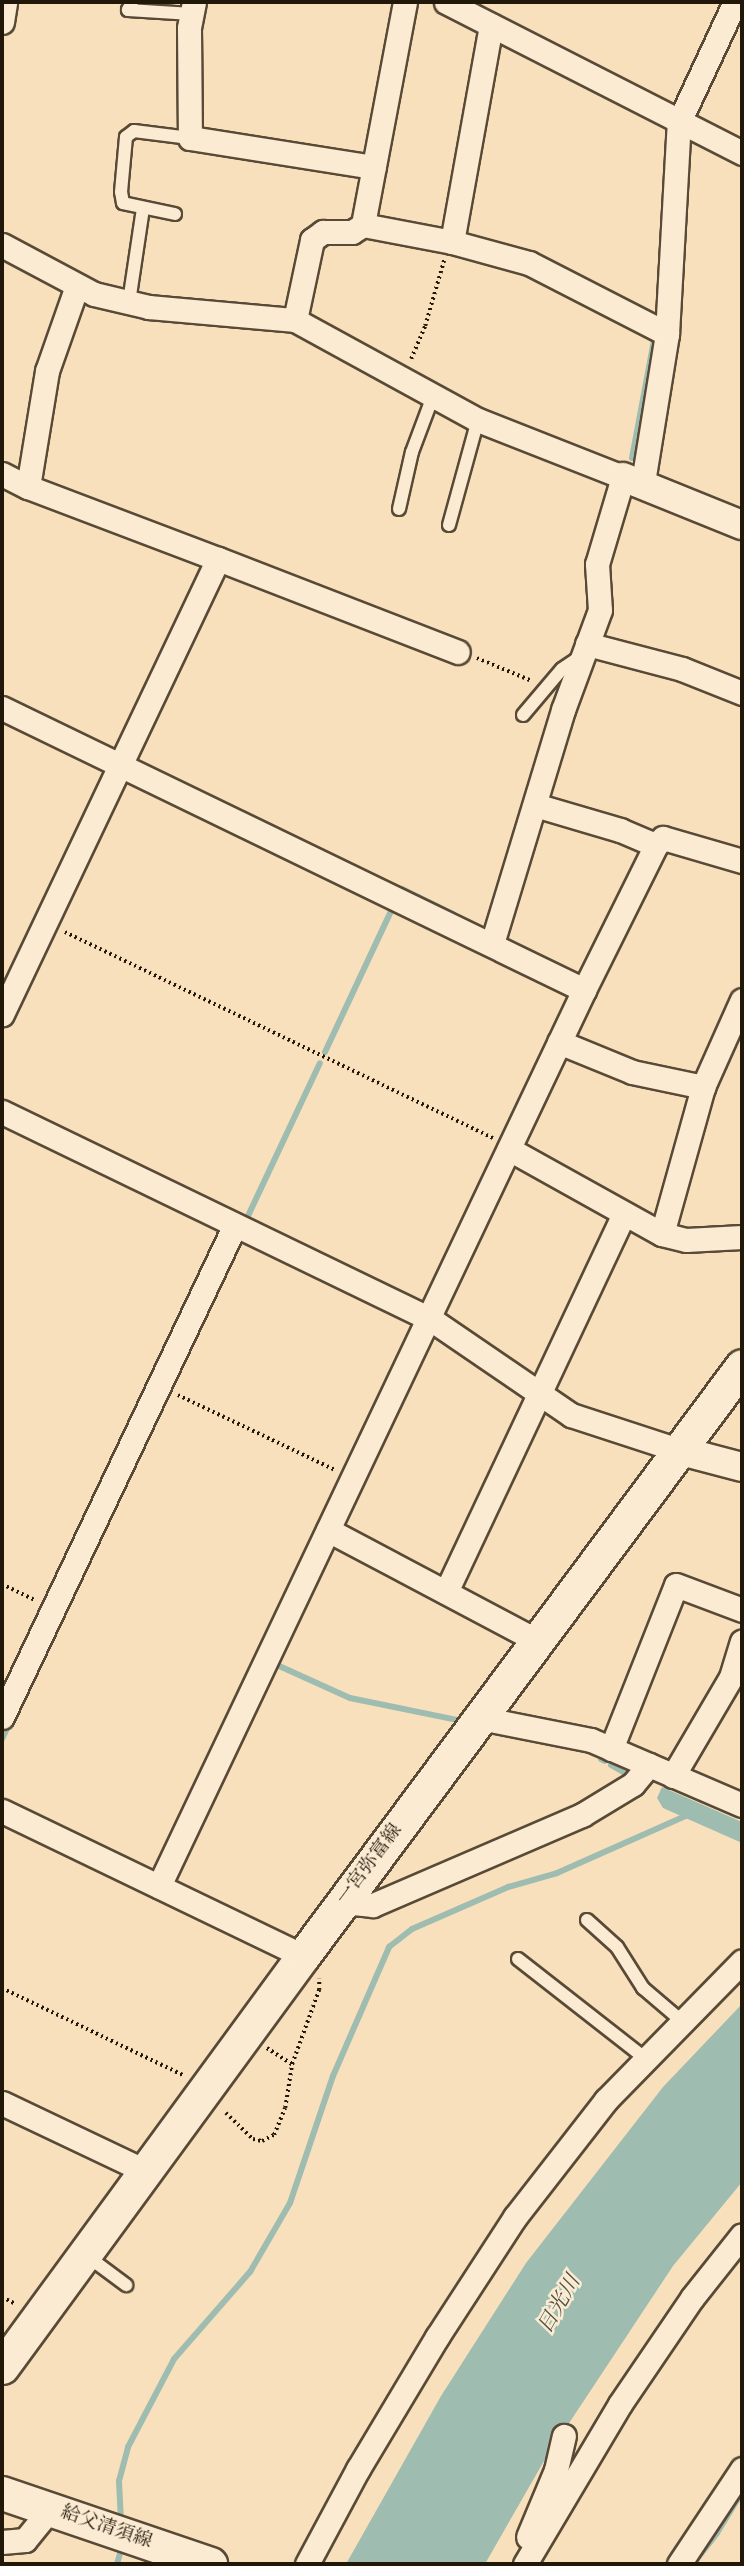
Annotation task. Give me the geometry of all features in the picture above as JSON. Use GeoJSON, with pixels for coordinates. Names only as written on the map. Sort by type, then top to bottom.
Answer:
{"type":"FeatureCollection","features":[{"type":"Feature","properties":{"kind":"main road","name":"一宮弥富線"},"geometry":{"type":"LineString","coordinates":[[2,2367],[147,2172],[217,2100],[300,1960],[742,1366]]}},
{"type":"Feature","properties":{"kind":"main road","name":"給父清須線"},"geometry":{"type":"LineString","coordinates":[[2,2493],[211,2564]]}},
{"type":"Feature","properties":{"kind":"street"},"geometry":{"type":"LineString","coordinates":[[2,22],[5,2]]}},
{"type":"Feature","properties":{"kind":"street"},"geometry":{"type":"LineString","coordinates":[[363,225],[405,2]]}},
{"type":"Feature","properties":{"kind":"street"},"geometry":{"type":"LineString","coordinates":[[446,2],[742,153]]}},
{"type":"Feature","properties":{"kind":"street"},"geometry":{"type":"LineString","coordinates":[[492,944],[585,649],[600,610],[597,564],[633,480],[667,334],[679,122],[735,2]]}},
{"type":"Feature","properties":{"kind":"street"},"geometry":{"type":"LineString","coordinates":[[193,8],[189,28],[190,138],[374,167]]}},
{"type":"Feature","properties":{"kind":"street"},"geometry":{"type":"LineString","coordinates":[[451,242],[491,25]]}},
{"type":"Feature","properties":{"kind":"street"},"geometry":{"type":"LineString","coordinates":[[295,320],[312,240],[323,232],[352,232],[363,225],[451,242],[529,263],[667,334]]}},
{"type":"Feature","properties":{"kind":"street"},"geometry":{"type":"LineString","coordinates":[[2,245],[94,294],[149,307],[295,320],[478,420],[742,525]]}},
{"type":"Feature","properties":{"kind":"street"},"geometry":{"type":"LineString","coordinates":[[28,487],[47,371],[77,286]]}},
{"type":"Feature","properties":{"kind":"street"},"geometry":{"type":"LineString","coordinates":[[2,474],[28,487],[458,652]]}},
{"type":"Feature","properties":{"kind":"street"},"geometry":{"type":"LineString","coordinates":[[2,1014],[218,559]]}},
{"type":"Feature","properties":{"kind":"street"},"geometry":{"type":"LineString","coordinates":[[585,649],[682,669],[742,693]]}},
{"type":"Feature","properties":{"kind":"street"},"geometry":{"type":"LineString","coordinates":[[2,708],[584,989]]}},
{"type":"Feature","properties":{"kind":"street"},"geometry":{"type":"LineString","coordinates":[[535,805],[620,830],[656,845]]}},
{"type":"Feature","properties":{"kind":"street"},"geometry":{"type":"LineString","coordinates":[[159,1886],[584,989],[656,845],[663,838],[742,861]]}},
{"type":"Feature","properties":{"kind":"street"},"geometry":{"type":"LineString","coordinates":[[662,1234],[704,1087],[742,1000]]}},
{"type":"Feature","properties":{"kind":"street"},"geometry":{"type":"LineString","coordinates":[[559,1042],[632,1072],[704,1087]]}},
{"type":"Feature","properties":{"kind":"street"},"geometry":{"type":"LineString","coordinates":[[2,1112],[429,1318],[570,1415],[681,1451],[742,1467]]}},
{"type":"Feature","properties":{"kind":"street"},"geometry":{"type":"LineString","coordinates":[[510,1148],[662,1234],[686,1240],[742,1237]]}},
{"type":"Feature","properties":{"kind":"street"},"geometry":{"type":"LineString","coordinates":[[446,1592],[624,1214]]}},
{"type":"Feature","properties":{"kind":"street"},"geometry":{"type":"LineString","coordinates":[[2,1717],[235,1225]]}},
{"type":"Feature","properties":{"kind":"street"},"geometry":{"type":"LineString","coordinates":[[328,1530],[538,1641]]}},
{"type":"Feature","properties":{"kind":"street"},"geometry":{"type":"LineString","coordinates":[[611,1749],[676,1585],[742,1610]]}},
{"type":"Feature","properties":{"kind":"street"},"geometry":{"type":"LineString","coordinates":[[673,1776],[732,1678],[742,1642]]}},
{"type":"Feature","properties":{"kind":"street"},"geometry":{"type":"LineString","coordinates":[[480,1718],[591,1740],[742,1805]]}},
{"type":"Feature","properties":{"kind":"street"},"geometry":{"type":"LineString","coordinates":[[343,1902],[373,1905],[582,1815],[634,1784],[649,1765]]}},
{"type":"Feature","properties":{"kind":"street"},"geometry":{"type":"LineString","coordinates":[[2,1811],[159,1886],[300,1960]]}},
{"type":"Feature","properties":{"kind":"street"},"geometry":{"type":"LineString","coordinates":[[307,2564],[358,2469],[436,2337],[514,2217],[606,2100],[742,1961]]}},
{"type":"Feature","properties":{"kind":"street"},"geometry":{"type":"LineString","coordinates":[[2,2103],[147,2172]]}},
{"type":"Feature","properties":{"kind":"street"},"geometry":{"type":"LineString","coordinates":[[527,2561],[620,2404],[692,2298],[742,2235]]}},
{"type":"Feature","properties":{"kind":"street"},"geometry":{"type":"LineString","coordinates":[[527,2561],[527,2536],[556,2470],[564,2437]]}},
{"type":"Feature","properties":{"kind":"street"},"geometry":{"type":"LineString","coordinates":[[679,2564],[733,2505],[742,2469]]}},
{"type":"Feature","properties":{"kind":"street"},"geometry":{"type":"LineString","coordinates":[[2,2542],[25,2540],[50,2509]]}},
{"type":"Feature","properties":{"kind":"lane"},"geometry":{"type":"LineString","coordinates":[[132,2],[128,10],[193,8]]}},
{"type":"Feature","properties":{"kind":"lane"},"geometry":{"type":"LineString","coordinates":[[176,214],[123,203],[121,192],[127,137],[134,131],[190,138]]}},
{"type":"Feature","properties":{"kind":"lane"},"geometry":{"type":"LineString","coordinates":[[129,302],[143,208]]}},
{"type":"Feature","properties":{"kind":"lane"},"geometry":{"type":"LineString","coordinates":[[399,509],[412,452],[433,396]]}},
{"type":"Feature","properties":{"kind":"lane"},"geometry":{"type":"LineString","coordinates":[[449,524],[478,420]]}},
{"type":"Feature","properties":{"kind":"lane"},"geometry":{"type":"LineString","coordinates":[[523,715],[562,669],[585,649]]}},
{"type":"Feature","properties":{"kind":"lane"},"geometry":{"type":"LineString","coordinates":[[587,1920],[617,1947],[643,1988],[682,2022]]}},
{"type":"Feature","properties":{"kind":"lane"},"geometry":{"type":"LineString","coordinates":[[517,1959],[646,2059]]}},
{"type":"Feature","properties":{"kind":"lane"},"geometry":{"type":"LineString","coordinates":[[85,2254],[126,2285]]}},
{"type":"Feature","properties":{"kind":"path"},"geometry":{"type":"LineString","coordinates":[[402,380],[425,326],[451,242]]}},
{"type":"Feature","properties":{"kind":"path"},"geometry":{"type":"LineString","coordinates":[[458,652],[547,687]]}},
{"type":"Feature","properties":{"kind":"path"},"geometry":{"type":"LineString","coordinates":[[45,922],[510,1148]]}},
{"type":"Feature","properties":{"kind":"path"},"geometry":{"type":"LineString","coordinates":[[159,1386],[353,1478]]}},
{"type":"Feature","properties":{"kind":"path"},"geometry":{"type":"LineString","coordinates":[[2,1584],[53,1609]]}},
{"type":"Feature","properties":{"kind":"path"},"geometry":{"type":"LineString","coordinates":[[2,1987],[217,2100],[253,2138],[262,2141],[274,2135],[285,2108],[296,2049],[320,1980],[300,1960]]}},
{"type":"Feature","properties":{"kind":"water"},"geometry":{"type":"Polygon","coordinates":[[[662,1787],[742,1822],[742,1843],[663,1808],[657,1798],[662,1787]]]}},
{"type":"Feature","properties":{"kind":"water","name":"日光川"},"geometry":{"type":"Polygon","coordinates":[[[742,2004],[742,2182],[673,2266],[544,2461],[485,2564],[346,2564],[441,2396],[526,2263],[663,2087],[742,2004]]]}},
{"type":"Feature","properties":{"kind":"waterway"},"geometry":{"type":"LineString","coordinates":[[632,458],[654,341]]}},
{"type":"Feature","properties":{"kind":"waterway"},"geometry":{"type":"LineString","coordinates":[[402,889],[453,914]]}},
{"type":"Feature","properties":{"kind":"waterway"},"geometry":{"type":"LineString","coordinates":[[325,1052],[393,907]]}},
{"type":"Feature","properties":{"kind":"waterway"},"geometry":{"type":"LineString","coordinates":[[247,1218],[320,1063]]}},
{"type":"Feature","properties":{"kind":"waterway"},"geometry":{"type":"LineString","coordinates":[[280,1656],[277,1665],[350,1698],[457,1720]]}},
{"type":"Feature","properties":{"kind":"waterway"},"geometry":{"type":"LineString","coordinates":[[2,1739],[10,1722]]}},
{"type":"Feature","properties":{"kind":"waterway"},"geometry":{"type":"LineString","coordinates":[[601,1759],[605,1761]]}},
{"type":"Feature","properties":{"kind":"waterway"},"geometry":{"type":"LineString","coordinates":[[611,1765],[623,1772]]}},
{"type":"Feature","properties":{"kind":"waterway"},"geometry":{"type":"LineString","coordinates":[[121,2521],[119,2481],[128,2447],[174,2359],[250,2272],[290,2203],[333,2076],[389,1947],[412,1929],[508,1887],[557,1873],[688,1815]]}},
{"type":"Feature","properties":{"kind":"waterway"},"geometry":{"type":"LineString","coordinates":[[693,2564],[717,2533],[742,2492]]}},
{"type":"Feature","properties":{"kind":"waterway"},"geometry":{"type":"LineString","coordinates":[[117,2564],[122,2546]]}}]}
